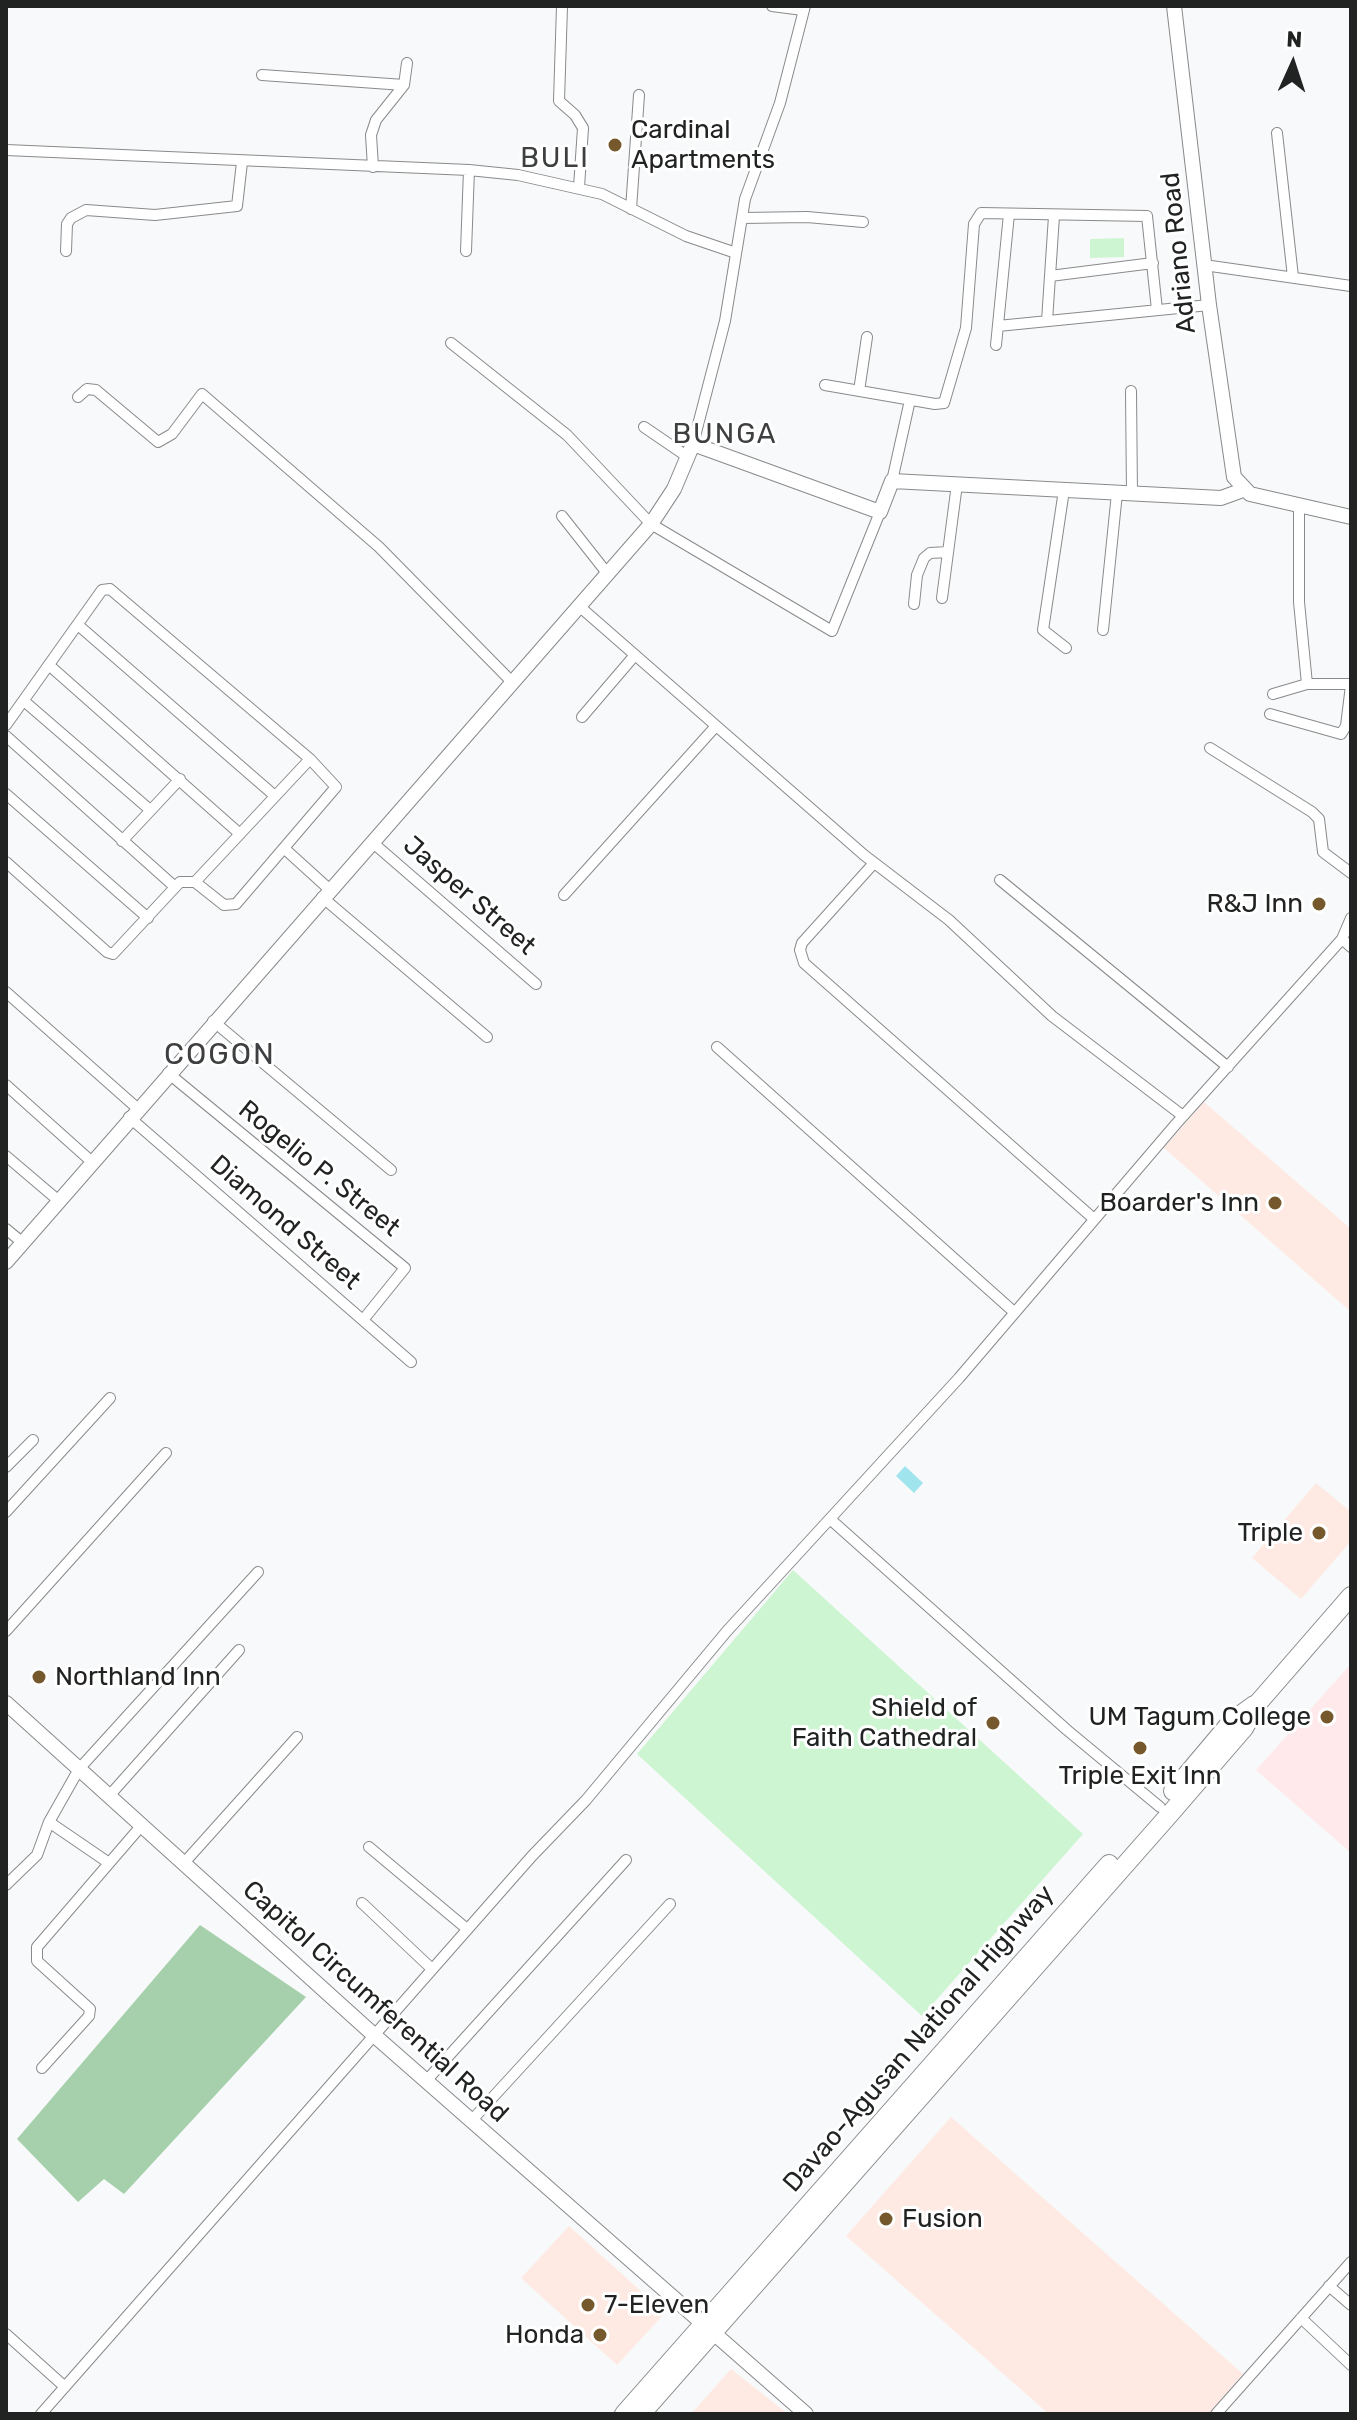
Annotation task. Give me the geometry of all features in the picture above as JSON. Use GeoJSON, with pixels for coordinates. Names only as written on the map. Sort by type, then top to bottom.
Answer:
{"type":"FeatureCollection","features":[{"type":"Feature","properties":{"kind":"highway","name":"Davao-Agusan National Highway"},"geometry":{"type":"LineString","coordinates":[[641,2414],[833,2184],[1137,1842],[1244,1728],[1258,1703],[1351,1596]]}},
{"type":"Feature","properties":{"kind":"highway","name":"Davao-Agusan National Highway"},"geometry":{"type":"LineString","coordinates":[[1137,1842],[1160,1807],[1232,1721],[1258,1703]]}},
{"type":"Feature","properties":{"kind":"highway","name":"Davao-Agusan National Highway"},"geometry":{"type":"LineString","coordinates":[[624,2414],[708,2331]]}},
{"type":"Feature","properties":{"kind":"street"},"geometry":{"type":"LineString","coordinates":[[562,6],[559,101],[564,109],[575,115],[583,128],[579,187]]}},
{"type":"Feature","properties":{"kind":"street"},"geometry":{"type":"LineString","coordinates":[[6,1262],[213,1021],[651,524],[674,489],[691,450],[725,321],[742,218],[780,103],[804,8],[772,6]]}},
{"type":"Feature","properties":{"kind":"street","name":"Adriano Road"},"geometry":{"type":"LineString","coordinates":[[1174,6],[1231,469],[1243,490]]}},
{"type":"Feature","properties":{"kind":"street"},"geometry":{"type":"LineString","coordinates":[[373,167],[370,147],[376,120],[404,85],[407,63]]}},
{"type":"Feature","properties":{"kind":"street"},"geometry":{"type":"LineString","coordinates":[[262,75],[404,85]]}},
{"type":"Feature","properties":{"kind":"street"},"geometry":{"type":"LineString","coordinates":[[631,209],[639,95]]}},
{"type":"Feature","properties":{"kind":"street"},"geometry":{"type":"LineString","coordinates":[[1277,133],[1293,277]]}},
{"type":"Feature","properties":{"kind":"street"},"geometry":{"type":"LineString","coordinates":[[6,150],[469,170],[579,187],[686,236],[736,253]]}},
{"type":"Feature","properties":{"kind":"street"},"geometry":{"type":"LineString","coordinates":[[66,251],[67,224],[71,218],[86,210],[155,215],[237,206],[242,162]]}},
{"type":"Feature","properties":{"kind":"street"},"geometry":{"type":"LineString","coordinates":[[466,251],[469,170]]}},
{"type":"Feature","properties":{"kind":"street"},"geometry":{"type":"LineString","coordinates":[[825,385],[935,404],[947,399],[966,328],[975,219],[981,213],[1147,216],[1157,310]]}},
{"type":"Feature","properties":{"kind":"street"},"geometry":{"type":"LineString","coordinates":[[996,345],[1009,214]]}},
{"type":"Feature","properties":{"kind":"street"},"geometry":{"type":"LineString","coordinates":[[1047,321],[1054,216]]}},
{"type":"Feature","properties":{"kind":"street"},"geometry":{"type":"LineString","coordinates":[[742,218],[807,217],[863,222]]}},
{"type":"Feature","properties":{"kind":"street"},"geometry":{"type":"LineString","coordinates":[[1050,276],[1153,263]]}},
{"type":"Feature","properties":{"kind":"street"},"geometry":{"type":"LineString","coordinates":[[1204,265],[1351,286]]}},
{"type":"Feature","properties":{"kind":"street"},"geometry":{"type":"LineString","coordinates":[[998,326],[1209,305]]}},
{"type":"Feature","properties":{"kind":"street"},"geometry":{"type":"LineString","coordinates":[[859,391],[867,337]]}},
{"type":"Feature","properties":{"kind":"street"},"geometry":{"type":"LineString","coordinates":[[451,343],[567,435],[651,524],[832,631],[892,481],[910,400]]}},
{"type":"Feature","properties":{"kind":"street"},"geometry":{"type":"LineString","coordinates":[[78,397],[87,389],[96,390],[158,442],[172,434],[202,394],[379,547],[513,683]]}},
{"type":"Feature","properties":{"kind":"street"},"geometry":{"type":"LineString","coordinates":[[1103,630],[1124,493],[1131,391]]}},
{"type":"Feature","properties":{"kind":"street"},"geometry":{"type":"LineString","coordinates":[[644,427],[691,450],[880,512]]}},
{"type":"Feature","properties":{"kind":"street"},"geometry":{"type":"LineString","coordinates":[[892,481],[1221,498],[1243,490],[1351,517]]}},
{"type":"Feature","properties":{"kind":"street"},"geometry":{"type":"LineString","coordinates":[[942,598],[957,484]]}},
{"type":"Feature","properties":{"kind":"street"},"geometry":{"type":"LineString","coordinates":[[1064,490],[1043,630],[1066,648]]}},
{"type":"Feature","properties":{"kind":"street"},"geometry":{"type":"LineString","coordinates":[[1299,506],[1299,602],[1307,684]]}},
{"type":"Feature","properties":{"kind":"street"},"geometry":{"type":"LineString","coordinates":[[562,516],[607,573]]}},
{"type":"Feature","properties":{"kind":"street"},"geometry":{"type":"LineString","coordinates":[[914,604],[917,575],[924,558],[930,553],[948,552]]}},
{"type":"Feature","properties":{"kind":"street"},"geometry":{"type":"LineString","coordinates":[[6,725],[102,590],[113,591],[310,759],[332,779],[335,790],[286,850],[232,906],[224,905],[195,882],[184,881],[175,887],[119,951],[110,953],[6,862]]}},
{"type":"Feature","properties":{"kind":"street"},"geometry":{"type":"LineString","coordinates":[[579,606],[874,863],[949,920],[1052,1016],[1183,1116]]}},
{"type":"Feature","properties":{"kind":"street"},"geometry":{"type":"LineString","coordinates":[[78,625],[275,796]]}},
{"type":"Feature","properties":{"kind":"street"},"geometry":{"type":"LineString","coordinates":[[582,717],[635,655]]}},
{"type":"Feature","properties":{"kind":"street"},"geometry":{"type":"LineString","coordinates":[[50,666],[240,834]]}},
{"type":"Feature","properties":{"kind":"street"},"geometry":{"type":"LineString","coordinates":[[1270,714],[1341,734],[1346,726],[1351,684],[1307,684],[1273,694]]}},
{"type":"Feature","properties":{"kind":"street"},"geometry":{"type":"LineString","coordinates":[[24,701],[149,809]]}},
{"type":"Feature","properties":{"kind":"street"},"geometry":{"type":"LineString","coordinates":[[564,895],[716,726]]}},
{"type":"Feature","properties":{"kind":"street"},"geometry":{"type":"LineString","coordinates":[[6,736],[175,887]]}},
{"type":"Feature","properties":{"kind":"street"},"geometry":{"type":"LineString","coordinates":[[1210,748],[1312,812],[1319,819],[1323,852],[1351,873]]}},
{"type":"Feature","properties":{"kind":"street"},"geometry":{"type":"LineString","coordinates":[[195,882],[310,759]]}},
{"type":"Feature","properties":{"kind":"street"},"geometry":{"type":"LineString","coordinates":[[122,841],[180,779]]}},
{"type":"Feature","properties":{"kind":"street"},"geometry":{"type":"LineString","coordinates":[[6,794],[148,918]]}},
{"type":"Feature","properties":{"kind":"street","name":"Jasper Street"},"geometry":{"type":"LineString","coordinates":[[372,842],[536,984]]}},
{"type":"Feature","properties":{"kind":"street"},"geometry":{"type":"LineString","coordinates":[[286,850],[326,893],[487,1037]]}},
{"type":"Feature","properties":{"kind":"street"},"geometry":{"type":"LineString","coordinates":[[874,863],[802,943],[800,950],[804,963],[1094,1219]]}},
{"type":"Feature","properties":{"kind":"street"},"geometry":{"type":"LineString","coordinates":[[1000,880],[1228,1067]]}},
{"type":"Feature","properties":{"kind":"street"},"geometry":{"type":"LineString","coordinates":[[41,2414],[467,1929],[586,1800],[727,1631],[959,1378],[1183,1116],[1342,939],[1351,918]]}},
{"type":"Feature","properties":{"kind":"street"},"geometry":{"type":"LineString","coordinates":[[1342,939],[1351,947]]}},
{"type":"Feature","properties":{"kind":"street","name":"Diamond Street"},"geometry":{"type":"LineString","coordinates":[[6,992],[133,1113],[411,1362]]}},
{"type":"Feature","properties":{"kind":"street"},"geometry":{"type":"LineString","coordinates":[[213,1021],[391,1170]]}},
{"type":"Feature","properties":{"kind":"street"},"geometry":{"type":"LineString","coordinates":[[717,1047],[1014,1312]]}},
{"type":"Feature","properties":{"kind":"street","name":"Rogelio P. Street"},"geometry":{"type":"LineString","coordinates":[[168,1073],[405,1268],[363,1320]]}},
{"type":"Feature","properties":{"kind":"street"},"geometry":{"type":"LineString","coordinates":[[6,1085],[92,1162]]}},
{"type":"Feature","properties":{"kind":"street"},"geometry":{"type":"LineString","coordinates":[[6,1156],[59,1201]]}},
{"type":"Feature","properties":{"kind":"street"},"geometry":{"type":"LineString","coordinates":[[6,1229],[23,1243]]}},
{"type":"Feature","properties":{"kind":"street"},"geometry":{"type":"LineString","coordinates":[[6,1512],[110,1398]]}},
{"type":"Feature","properties":{"kind":"street"},"geometry":{"type":"LineString","coordinates":[[6,1467],[33,1440]]}},
{"type":"Feature","properties":{"kind":"street"},"geometry":{"type":"LineString","coordinates":[[6,1631],[166,1453]]}},
{"type":"Feature","properties":{"kind":"street"},"geometry":{"type":"LineString","coordinates":[[830,1519],[1067,1730],[1160,1807]]}},
{"type":"Feature","properties":{"kind":"street"},"geometry":{"type":"LineString","coordinates":[[6,1885],[37,1855],[49,1822],[79,1769],[258,1572]]}},
{"type":"Feature","properties":{"kind":"street"},"geometry":{"type":"LineString","coordinates":[[109,1796],[239,1650]]}},
{"type":"Feature","properties":{"kind":"street","name":"Capitol Circumferential Road"},"geometry":{"type":"LineString","coordinates":[[6,1703],[375,2036],[806,2414]]}},
{"type":"Feature","properties":{"kind":"street"},"geometry":{"type":"LineString","coordinates":[[184,1863],[297,1737]]}},
{"type":"Feature","properties":{"kind":"street"},"geometry":{"type":"LineString","coordinates":[[49,1822],[109,1863]]}},
{"type":"Feature","properties":{"kind":"street"},"geometry":{"type":"LineString","coordinates":[[42,2068],[90,2013],[82,1999],[37,1961],[37,1947],[142,1825]]}},
{"type":"Feature","properties":{"kind":"street"},"geometry":{"type":"LineString","coordinates":[[369,1847],[467,1929]]}},
{"type":"Feature","properties":{"kind":"street"},"geometry":{"type":"LineString","coordinates":[[426,2081],[626,1860]]}},
{"type":"Feature","properties":{"kind":"street"},"geometry":{"type":"LineString","coordinates":[[362,1903],[432,1969]]}},
{"type":"Feature","properties":{"kind":"street"},"geometry":{"type":"LineString","coordinates":[[472,2120],[670,1904]]}},
{"type":"Feature","properties":{"kind":"street"},"geometry":{"type":"LineString","coordinates":[[1216,2414],[1351,2262]]}},
{"type":"Feature","properties":{"kind":"street"},"geometry":{"type":"LineString","coordinates":[[1329,2286],[1351,2305]]}},
{"type":"Feature","properties":{"kind":"street"},"geometry":{"type":"LineString","coordinates":[[1301,2318],[1351,2365]]}},
{"type":"Feature","properties":{"kind":"street"},"geometry":{"type":"LineString","coordinates":[[6,2334],[65,2387]]}},
{"type":"Feature","properties":{"kind":"shaded area","name":"Boarder's Inn"},"geometry":{"type":"Polygon","coordinates":[[[1204,1102],[1351,1229],[1351,1312],[1164,1148],[1204,1102]]]}},
{"type":"Feature","properties":{"kind":"shaded area"},"geometry":{"type":"Polygon","coordinates":[[[1316,1483],[1351,1512],[1351,1541],[1301,1599],[1252,1558],[1316,1483]]]}},
{"type":"Feature","properties":{"kind":"shaded area","name":"UM Tagum College"},"geometry":{"type":"Polygon","coordinates":[[[1351,1664],[1351,1853],[1256,1770],[1351,1664]]]}},
{"type":"Feature","properties":{"kind":"shaded area"},"geometry":{"type":"Polygon","coordinates":[[[951,2117],[1243,2374],[1208,2414],[1049,2414],[846,2236],[951,2117]]]}},
{"type":"Feature","properties":{"kind":"shaded area"},"geometry":{"type":"Polygon","coordinates":[[[569,2226],[665,2313],[617,2365],[521,2278],[569,2226]]]}},
{"type":"Feature","properties":{"kind":"shaded area"},"geometry":{"type":"Polygon","coordinates":[[[731,2369],[788,2414],[691,2414],[731,2369]]]}},
{"type":"Feature","properties":{"kind":"green space"},"geometry":{"type":"Polygon","coordinates":[[[1124,238],[1124,257],[1090,258],[1090,239],[1124,238]]]}},
{"type":"Feature","properties":{"kind":"green space"},"geometry":{"type":"Polygon","coordinates":[[[793,1570],[1083,1834],[922,2016],[637,1754],[793,1570]]]}},
{"type":"Feature","properties":{"kind":"green space"},"geometry":{"type":"Polygon","coordinates":[[[200,1925],[306,1997],[124,2194],[104,2179],[78,2202],[17,2139],[200,1925]]]}},
{"type":"Feature","properties":{"kind":"water"},"geometry":{"type":"Polygon","coordinates":[[[905,1466],[923,1483],[914,1493],[896,1476],[905,1466]]]}},
{"type":"Feature","properties":{"kind":"place","name":"Cardinal Apartments"},"geometry":{"type":"Point","coordinates":[615,145]}},
{"type":"Feature","properties":{"kind":"place","name":"R&J Inn"},"geometry":{"type":"Point","coordinates":[1319,904]}},
{"type":"Feature","properties":{"kind":"place","name":"Boarder's Inn"},"geometry":{"type":"Point","coordinates":[1275,1203]}},
{"type":"Feature","properties":{"kind":"place","name":"Triple"},"geometry":{"type":"Point","coordinates":[1319,1533]}},
{"type":"Feature","properties":{"kind":"place","name":"Northland Inn"},"geometry":{"type":"Point","coordinates":[39,1677]}},
{"type":"Feature","properties":{"kind":"place","name":"UM Tagum College"},"geometry":{"type":"Point","coordinates":[1327,1717]}},
{"type":"Feature","properties":{"kind":"place","name":"Shield of Faith Cathedral"},"geometry":{"type":"Point","coordinates":[993,1723]}},
{"type":"Feature","properties":{"kind":"place","name":"Triple Exit Inn"},"geometry":{"type":"Point","coordinates":[1140,1748]}},
{"type":"Feature","properties":{"kind":"place","name":"Fusion"},"geometry":{"type":"Point","coordinates":[886,2219]}},
{"type":"Feature","properties":{"kind":"place","name":"7-Eleven"},"geometry":{"type":"Point","coordinates":[588,2305]}},
{"type":"Feature","properties":{"kind":"place","name":"Honda"},"geometry":{"type":"Point","coordinates":[600,2335]}},
{"type":"Feature","properties":{"kind":"district","name":"BULI"},"geometry":{"type":"Point","coordinates":[555,159]}},
{"type":"Feature","properties":{"kind":"district","name":"BUNGA"},"geometry":{"type":"Point","coordinates":[725,435]}},
{"type":"Feature","properties":{"kind":"district","name":"COGON"},"geometry":{"type":"Point","coordinates":[220,1055]}}]}
